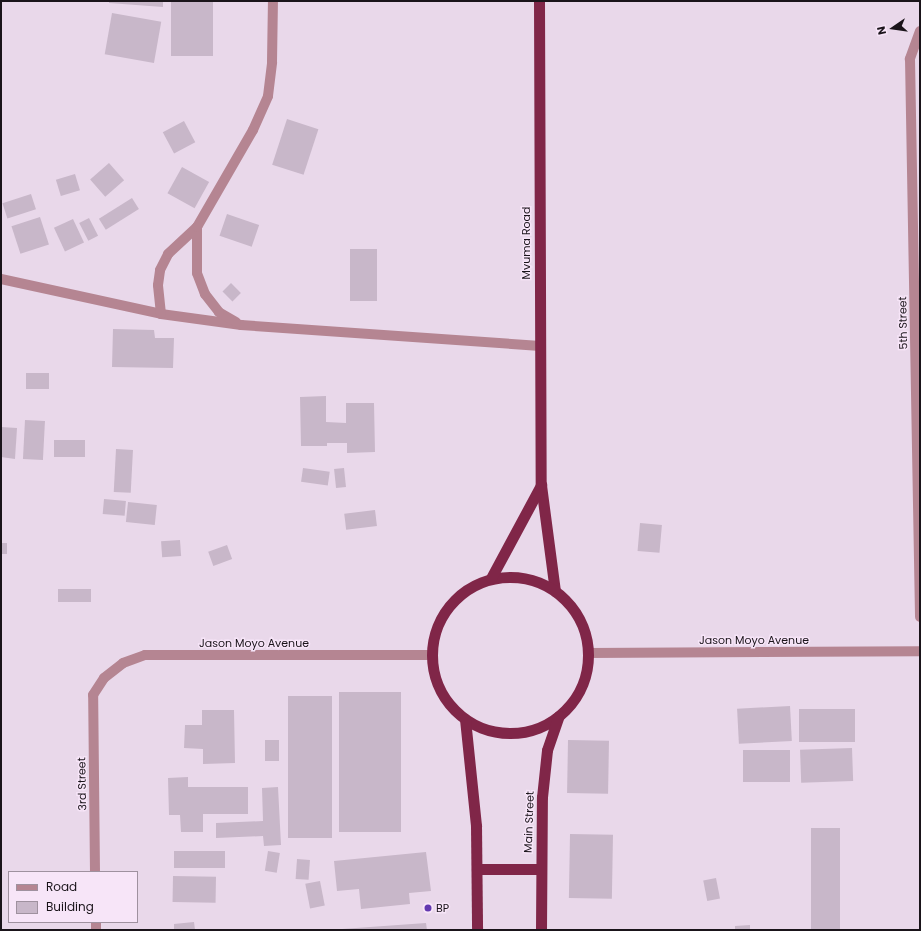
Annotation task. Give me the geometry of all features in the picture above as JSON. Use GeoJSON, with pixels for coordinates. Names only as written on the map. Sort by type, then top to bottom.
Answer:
{"type":"FeatureCollection","features":[{"type":"Feature","properties":{"kind":"highway","name":"Mvuma Road"},"geometry":{"type":"LineString","coordinates":[[539,1],[540,485],[555,591]]}},
{"type":"Feature","properties":{"kind":"highway","name":"Mvuma Road"},"geometry":{"type":"LineString","coordinates":[[491,578],[540,485]]}},
{"type":"Feature","properties":{"kind":"highway","name":"Main Street"},"geometry":{"type":"LineString","coordinates":[[513,576],[535,580],[555,591],[573,608],[584,629],[588,653],[585,677],[575,699],[559,716],[537,729],[513,734],[488,730],[465,720],[447,702],[436,680],[432,655],[436,629],[448,607],[467,589],[491,578],[513,576]]}},
{"type":"Feature","properties":{"kind":"highway","name":"Main Street"},"geometry":{"type":"LineString","coordinates":[[541,930],[542,797],[547,750],[559,716]]}},
{"type":"Feature","properties":{"kind":"highway"},"geometry":{"type":"LineString","coordinates":[[465,720],[476,826],[477,930]]}},
{"type":"Feature","properties":{"kind":"highway"},"geometry":{"type":"LineString","coordinates":[[477,869],[541,869]]}},
{"type":"Feature","properties":{"kind":"street"},"geometry":{"type":"LineString","coordinates":[[161,314],[158,286],[160,270],[168,254],[197,228],[253,130],[268,96],[272,62],[273,1]]}},
{"type":"Feature","properties":{"kind":"street","name":"5th Street"},"geometry":{"type":"LineString","coordinates":[[920,31],[910,59],[920,617]]}},
{"type":"Feature","properties":{"kind":"street"},"geometry":{"type":"LineString","coordinates":[[197,228],[197,273],[205,294],[218,312],[241,325]]}},
{"type":"Feature","properties":{"kind":"street"},"geometry":{"type":"LineString","coordinates":[[1,279],[161,314],[241,325],[540,346]]}},
{"type":"Feature","properties":{"kind":"street","name":"Jason Moyo Avenue"},"geometry":{"type":"LineString","coordinates":[[588,653],[920,651]]}},
{"type":"Feature","properties":{"kind":"street","name":"Jason Moyo Avenue"},"geometry":{"type":"LineString","coordinates":[[93,695],[104,678],[123,663],[145,655],[432,655]]}},
{"type":"Feature","properties":{"kind":"street","name":"3rd Street"},"geometry":{"type":"LineString","coordinates":[[93,695],[95,871]]}},
{"type":"Feature","properties":{"kind":"building"},"geometry":{"type":"Polygon","coordinates":[[[109,1],[163,1],[163,7],[109,3],[109,1]]]}},
{"type":"Feature","properties":{"kind":"building"},"geometry":{"type":"Polygon","coordinates":[[[171,1],[213,1],[213,56],[171,56],[171,1]]]}},
{"type":"Feature","properties":{"kind":"building"},"geometry":{"type":"Polygon","coordinates":[[[112,13],[161,22],[154,63],[105,54],[112,13]]]}},
{"type":"Feature","properties":{"kind":"building"},"geometry":{"type":"Polygon","coordinates":[[[287,119],[318,129],[304,175],[272,165],[287,119]]]}},
{"type":"Feature","properties":{"kind":"building"},"geometry":{"type":"Polygon","coordinates":[[[184,121],[195,142],[174,153],[163,132],[184,121]]]}},
{"type":"Feature","properties":{"kind":"building"},"geometry":{"type":"Polygon","coordinates":[[[109,163],[124,180],[105,197],[90,179],[109,163]]]}},
{"type":"Feature","properties":{"kind":"building"},"geometry":{"type":"Polygon","coordinates":[[[182,167],[209,182],[195,208],[167,193],[182,167]]]}},
{"type":"Feature","properties":{"kind":"building"},"geometry":{"type":"Polygon","coordinates":[[[75,174],[80,190],[61,196],[56,180],[75,174]]]}},
{"type":"Feature","properties":{"kind":"building"},"geometry":{"type":"Polygon","coordinates":[[[31,194],[36,209],[7,218],[2,203],[31,194]]]}},
{"type":"Feature","properties":{"kind":"building"},"geometry":{"type":"Polygon","coordinates":[[[132,198],[139,209],[106,230],[99,219],[132,198]]]}},
{"type":"Feature","properties":{"kind":"building"},"geometry":{"type":"Polygon","coordinates":[[[227,214],[259,225],[252,247],[220,236],[227,214]]]}},
{"type":"Feature","properties":{"kind":"building"},"geometry":{"type":"Polygon","coordinates":[[[40,217],[49,245],[20,254],[11,226],[40,217]]]}},
{"type":"Feature","properties":{"kind":"building"},"geometry":{"type":"Polygon","coordinates":[[[89,218],[98,236],[88,241],[79,223],[89,218]]]}},
{"type":"Feature","properties":{"kind":"building"},"geometry":{"type":"Polygon","coordinates":[[[73,219],[84,243],[65,251],[54,228],[73,219]]]}},
{"type":"Feature","properties":{"kind":"building"},"geometry":{"type":"Polygon","coordinates":[[[350,249],[377,249],[377,301],[350,301],[350,249]]]}},
{"type":"Feature","properties":{"kind":"building"},"geometry":{"type":"Polygon","coordinates":[[[231,283],[241,293],[232,301],[223,291],[231,283]]]}},
{"type":"Feature","properties":{"kind":"building"},"geometry":{"type":"Polygon","coordinates":[[[113,329],[154,330],[155,338],[174,338],[173,368],[112,367],[113,329]]]}},
{"type":"Feature","properties":{"kind":"building"},"geometry":{"type":"Polygon","coordinates":[[[26,373],[49,373],[49,389],[26,389],[26,373]]]}},
{"type":"Feature","properties":{"kind":"building"},"geometry":{"type":"Polygon","coordinates":[[[326,396],[326,422],[346,423],[346,403],[374,403],[375,452],[347,453],[347,443],[327,443],[327,446],[301,446],[300,397],[326,396]]]}},
{"type":"Feature","properties":{"kind":"building"},"geometry":{"type":"Polygon","coordinates":[[[25,420],[45,421],[43,460],[23,459],[25,420]]]}},
{"type":"Feature","properties":{"kind":"building"},"geometry":{"type":"Polygon","coordinates":[[[1,427],[17,428],[15,459],[1,457],[1,427]]]}},
{"type":"Feature","properties":{"kind":"building"},"geometry":{"type":"Polygon","coordinates":[[[54,440],[85,440],[85,457],[54,457],[54,440]]]}},
{"type":"Feature","properties":{"kind":"building"},"geometry":{"type":"Polygon","coordinates":[[[116,449],[133,450],[131,493],[114,492],[116,449]]]}},
{"type":"Feature","properties":{"kind":"building"},"geometry":{"type":"Polygon","coordinates":[[[303,468],[330,472],[328,486],[301,482],[303,468]]]}},
{"type":"Feature","properties":{"kind":"building"},"geometry":{"type":"Polygon","coordinates":[[[344,468],[346,487],[336,488],[334,469],[344,468]]]}},
{"type":"Feature","properties":{"kind":"building"},"geometry":{"type":"Polygon","coordinates":[[[104,499],[126,501],[125,516],[103,514],[104,499]]]}},
{"type":"Feature","properties":{"kind":"building"},"geometry":{"type":"Polygon","coordinates":[[[128,502],[157,505],[155,525],[126,522],[128,502]]]}},
{"type":"Feature","properties":{"kind":"building"},"geometry":{"type":"Polygon","coordinates":[[[375,510],[377,526],[346,530],[344,514],[375,510]]]}},
{"type":"Feature","properties":{"kind":"building"},"geometry":{"type":"Polygon","coordinates":[[[640,523],[662,525],[659,553],[638,551],[640,523]]]}},
{"type":"Feature","properties":{"kind":"building"},"geometry":{"type":"Polygon","coordinates":[[[180,540],[181,556],[162,557],[161,541],[180,540]]]}},
{"type":"Feature","properties":{"kind":"building"},"geometry":{"type":"Polygon","coordinates":[[[1,543],[7,543],[7,554],[1,554],[1,543]]]}},
{"type":"Feature","properties":{"kind":"building"},"geometry":{"type":"Polygon","coordinates":[[[227,545],[232,559],[213,566],[208,552],[227,545]]]}},
{"type":"Feature","properties":{"kind":"building"},"geometry":{"type":"Polygon","coordinates":[[[58,589],[91,589],[91,602],[58,602],[58,589]]]}},
{"type":"Feature","properties":{"kind":"building"},"geometry":{"type":"Polygon","coordinates":[[[339,692],[401,692],[401,832],[339,832],[339,692]]]}},
{"type":"Feature","properties":{"kind":"building"},"geometry":{"type":"Polygon","coordinates":[[[288,696],[332,696],[332,838],[288,838],[288,696]]]}},
{"type":"Feature","properties":{"kind":"building"},"geometry":{"type":"Polygon","coordinates":[[[790,706],[792,741],[739,744],[737,709],[790,706]]]}},
{"type":"Feature","properties":{"kind":"building"},"geometry":{"type":"Polygon","coordinates":[[[799,709],[855,709],[855,742],[799,742],[799,709]]]}},
{"type":"Feature","properties":{"kind":"building"},"geometry":{"type":"Polygon","coordinates":[[[202,710],[234,710],[235,763],[203,764],[203,749],[184,748],[185,725],[202,725],[202,710]]]}},
{"type":"Feature","properties":{"kind":"building"},"geometry":{"type":"Polygon","coordinates":[[[265,740],[279,740],[279,761],[265,761],[265,740]]]}},
{"type":"Feature","properties":{"kind":"building"},"geometry":{"type":"Polygon","coordinates":[[[568,740],[609,741],[608,794],[567,793],[568,740]]]}},
{"type":"Feature","properties":{"kind":"building"},"geometry":{"type":"Polygon","coordinates":[[[852,748],[853,781],[801,783],[800,750],[852,748]]]}},
{"type":"Feature","properties":{"kind":"building"},"geometry":{"type":"Polygon","coordinates":[[[743,750],[790,750],[790,782],[743,782],[743,750]]]}},
{"type":"Feature","properties":{"kind":"building"},"geometry":{"type":"Polygon","coordinates":[[[188,777],[188,787],[248,787],[248,814],[203,814],[203,832],[181,832],[180,815],[169,815],[168,778],[188,777]]]}},
{"type":"Feature","properties":{"kind":"building"},"geometry":{"type":"Polygon","coordinates":[[[278,787],[281,845],[264,846],[263,836],[216,838],[216,823],[263,821],[262,788],[278,787]]]}},
{"type":"Feature","properties":{"kind":"building"},"geometry":{"type":"Polygon","coordinates":[[[811,828],[840,828],[840,930],[811,930],[811,828]]]}},
{"type":"Feature","properties":{"kind":"building"},"geometry":{"type":"Polygon","coordinates":[[[570,834],[613,835],[612,899],[569,898],[570,834]]]}},
{"type":"Feature","properties":{"kind":"building"},"geometry":{"type":"Polygon","coordinates":[[[174,851],[225,851],[225,868],[174,868],[174,851]]]}},
{"type":"Feature","properties":{"kind":"building"},"geometry":{"type":"Polygon","coordinates":[[[268,851],[280,853],[277,873],[265,871],[268,851]]]}},
{"type":"Feature","properties":{"kind":"building"},"geometry":{"type":"Polygon","coordinates":[[[426,852],[431,891],[409,893],[410,904],[361,909],[359,889],[337,891],[334,861],[426,852]]]}},
{"type":"Feature","properties":{"kind":"building"},"geometry":{"type":"Polygon","coordinates":[[[297,859],[310,860],[309,880],[296,879],[297,859]]]}},
{"type":"Feature","properties":{"kind":"building"},"geometry":{"type":"Polygon","coordinates":[[[173,876],[216,877],[216,903],[173,902],[173,876]]]}},
{"type":"Feature","properties":{"kind":"building"},"geometry":{"type":"Polygon","coordinates":[[[716,878],[720,899],[707,901],[703,880],[716,878]]]}},
{"type":"Feature","properties":{"kind":"building"},"geometry":{"type":"Polygon","coordinates":[[[320,881],[325,906],[310,908],[305,884],[320,881]]]}},
{"type":"Feature","properties":{"kind":"building"},"geometry":{"type":"Polygon","coordinates":[[[194,922],[195,930],[174,930],[174,924],[194,922]]]}},
{"type":"Feature","properties":{"kind":"building"},"geometry":{"type":"Polygon","coordinates":[[[426,923],[427,930],[342,930],[342,929],[426,923]]]}},
{"type":"Feature","properties":{"kind":"building"},"geometry":{"type":"Polygon","coordinates":[[[750,925],[750,930],[735,930],[735,926],[750,925]]]}},
{"type":"Feature","properties":{"kind":"place","name":"BP"},"geometry":{"type":"Point","coordinates":[428,908]}}]}
